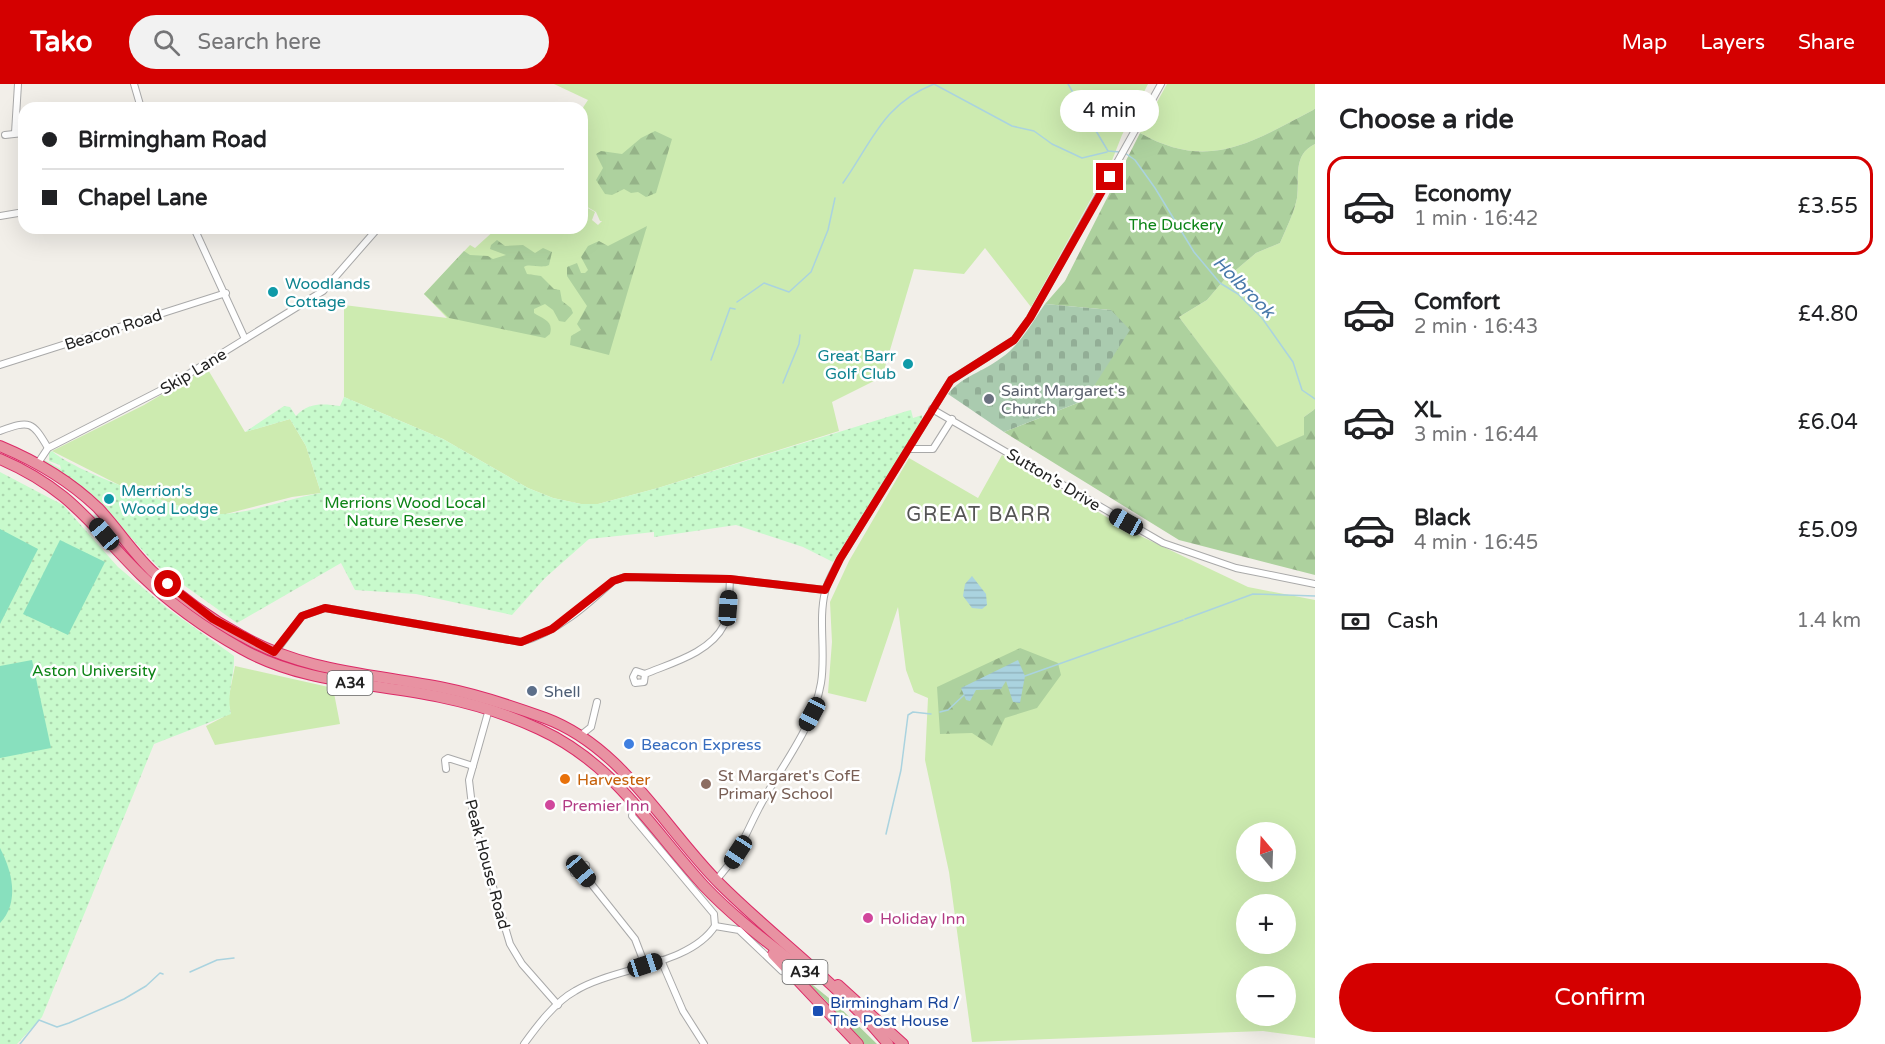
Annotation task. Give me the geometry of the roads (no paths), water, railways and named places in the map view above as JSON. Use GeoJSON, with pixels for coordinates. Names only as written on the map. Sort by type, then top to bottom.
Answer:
{"type":"FeatureCollection","features":[{"type":"Feature","properties":{"kind":"highway","name":"A34"},"geometry":{"type":"LineString","coordinates":[[0,447],[38,463],[97,508],[151,569],[185,599],[274,657],[357,685],[439,697],[489,709],[542,730],[598,766],[634,801],[732,915],[757,936],[795,960],[888,1044]]}},
{"type":"Feature","properties":{"kind":"highway","name":"A34"},"geometry":{"type":"LineString","coordinates":[[0,459],[57,490],[89,518],[144,578],[179,608],[243,650],[445,688],[488,699],[548,719],[585,738],[615,762],[716,880],[881,1044]]}},
{"type":"Feature","properties":{"kind":"highway"},"geometry":{"type":"LineString","coordinates":[[598,766],[576,742],[585,738],[611,768],[610,777]]}},
{"type":"Feature","properties":{"kind":"highway"},"geometry":{"type":"LineString","coordinates":[[757,936],[858,1044]]}},
{"type":"Feature","properties":{"kind":"highway"},"geometry":{"type":"LineString","coordinates":[[795,960],[796,980]]}},
{"type":"Feature","properties":{"kind":"highway"},"geometry":{"type":"LineString","coordinates":[[795,960],[854,997],[903,1044]]}},
{"type":"Feature","properties":{"kind":"street"},"geometry":{"type":"LineString","coordinates":[[5,135],[15,133],[18,84]]}},
{"type":"Feature","properties":{"kind":"street"},"geometry":{"type":"LineString","coordinates":[[134,84],[139,102]]}},
{"type":"Feature","properties":{"kind":"street"},"geometry":{"type":"LineString","coordinates":[[716,880],[747,838],[757,811],[812,714],[821,686],[825,656],[825,590],[840,559],[951,380],[1014,340],[1030,318],[1161,84]]}},
{"type":"Feature","properties":{"kind":"street"},"geometry":{"type":"LineString","coordinates":[[0,216],[18,213]]}},
{"type":"Feature","properties":{"kind":"street","name":"Skip Lane"},"geometry":{"type":"LineString","coordinates":[[38,463],[48,448],[168,386],[244,339],[226,293],[197,234]]}},
{"type":"Feature","properties":{"kind":"street"},"geometry":{"type":"LineString","coordinates":[[244,339],[323,291],[373,234]]}},
{"type":"Feature","properties":{"kind":"street","name":"Beacon Road"},"geometry":{"type":"LineString","coordinates":[[0,365],[226,293]]}},
{"type":"Feature","properties":{"kind":"street","name":"Sutton's Drive"},"geometry":{"type":"LineString","coordinates":[[932,409],[1163,543],[1236,568],[1315,584]]}},
{"type":"Feature","properties":{"kind":"street"},"geometry":{"type":"LineString","coordinates":[[908,449],[933,449],[952,419]]}},
{"type":"Feature","properties":{"kind":"street"},"geometry":{"type":"LineString","coordinates":[[0,430],[27,423],[34,426],[48,448]]}},
{"type":"Feature","properties":{"kind":"street"},"geometry":{"type":"LineString","coordinates":[[274,657],[302,616],[325,608],[521,642],[552,629],[613,581],[625,577],[730,579],[825,590]]}},
{"type":"Feature","properties":{"kind":"street"},"geometry":{"type":"LineString","coordinates":[[645,674],[693,654],[711,641],[724,625],[730,579]]}},
{"type":"Feature","properties":{"kind":"street"},"geometry":{"type":"LineString","coordinates":[[809,589],[824,599]]}},
{"type":"Feature","properties":{"kind":"street"},"geometry":{"type":"LineString","coordinates":[[585,738],[591,727],[597,702]]}},
{"type":"Feature","properties":{"kind":"street","name":"Peak House Road"},"geometry":{"type":"LineString","coordinates":[[489,709],[469,780],[470,805],[510,944],[522,964],[558,1005]]}},
{"type":"Feature","properties":{"kind":"street"},"geometry":{"type":"LineString","coordinates":[[446,770],[445,760],[448,758],[473,766]]}},
{"type":"Feature","properties":{"kind":"street"},"geometry":{"type":"LineString","coordinates":[[524,1044],[558,1005],[587,984],[661,960],[695,945],[709,936],[715,926],[714,914],[632,816],[634,801]]}},
{"type":"Feature","properties":{"kind":"street"},"geometry":{"type":"LineString","coordinates":[[580,870],[626,925],[635,939],[645,965]]}},
{"type":"Feature","properties":{"kind":"street"},"geometry":{"type":"LineString","coordinates":[[715,926],[739,930],[781,970],[796,980]]}},
{"type":"Feature","properties":{"kind":"street"},"geometry":{"type":"LineString","coordinates":[[661,960],[669,984],[704,1044]]}},
{"type":"Feature","properties":{"kind":"water"},"geometry":{"type":"Polygon","coordinates":[[[972,576],[986,594],[987,605],[982,609],[972,608],[963,596],[965,584],[972,576]]]}},
{"type":"Feature","properties":{"kind":"water"},"geometry":{"type":"Polygon","coordinates":[[[1018,660],[1025,676],[1020,703],[1013,702],[1006,681],[1001,689],[976,690],[970,701],[966,700],[961,688],[1018,660]]]}},
{"type":"Feature","properties":{"kind":"waterway"},"geometry":{"type":"LineString","coordinates":[[843,183],[890,113],[917,92],[934,84],[1012,126],[1034,131],[1052,144],[1082,158],[1107,152]]}},
{"type":"Feature","properties":{"kind":"waterway","name":"Holbrook"},"geometry":{"type":"LineString","coordinates":[[1068,84],[1108,151],[1120,152]]}},
{"type":"Feature","properties":{"kind":"waterway","name":"Holbrook"},"geometry":{"type":"LineString","coordinates":[[1125,153],[1135,160],[1155,188],[1194,252],[1220,283],[1238,294],[1262,318],[1293,362],[1302,390],[1315,399]]}},
{"type":"Feature","properties":{"kind":"waterway"},"geometry":{"type":"LineString","coordinates":[[737,302],[764,283],[789,292],[811,272],[828,230],[835,198]]}},
{"type":"Feature","properties":{"kind":"waterway"},"geometry":{"type":"LineString","coordinates":[[711,360],[730,308],[735,309]]}},
{"type":"Feature","properties":{"kind":"waterway"},"geometry":{"type":"LineString","coordinates":[[783,383],[799,344],[800,335]]}},
{"type":"Feature","properties":{"kind":"waterway"},"geometry":{"type":"LineString","coordinates":[[1185,619],[1253,594],[1315,596]]}},
{"type":"Feature","properties":{"kind":"waterway"},"geometry":{"type":"LineString","coordinates":[[1025,676],[1183,620]]}},
{"type":"Feature","properties":{"kind":"waterway"},"geometry":{"type":"LineString","coordinates":[[940,712],[948,710],[964,695]]}},
{"type":"Feature","properties":{"kind":"waterway"},"geometry":{"type":"LineString","coordinates":[[886,834],[901,770],[908,715],[913,712],[931,714]]}},
{"type":"Feature","properties":{"kind":"waterway"},"geometry":{"type":"LineString","coordinates":[[190,972],[217,960],[234,958]]}},
{"type":"Feature","properties":{"kind":"waterway"},"geometry":{"type":"LineString","coordinates":[[20,1044],[39,1020],[57,1027],[69,1023],[124,999],[146,986],[160,973],[163,974]]}},
{"type":"Feature","properties":{"kind":"place","name":"Woodlands Cottage"},"geometry":{"type":"Point","coordinates":[273,292]}},
{"type":"Feature","properties":{"kind":"place","name":"Great Barr Golf Club"},"geometry":{"type":"Point","coordinates":[908,364]}},
{"type":"Feature","properties":{"kind":"place","name":"Saint Margaret's Church"},"geometry":{"type":"Point","coordinates":[989,399]}},
{"type":"Feature","properties":{"kind":"place","name":"Merrion's Wood Lodge"},"geometry":{"type":"Point","coordinates":[109,499]}},
{"type":"Feature","properties":{"kind":"place","name":"Shell"},"geometry":{"type":"Point","coordinates":[532,691]}},
{"type":"Feature","properties":{"kind":"place","name":"Beacon Express"},"geometry":{"type":"Point","coordinates":[629,744]}},
{"type":"Feature","properties":{"kind":"place","name":"Harvester"},"geometry":{"type":"Point","coordinates":[565,779]}},
{"type":"Feature","properties":{"kind":"place","name":"St Margaret's CofE Primary School"},"geometry":{"type":"Point","coordinates":[706,784]}},
{"type":"Feature","properties":{"kind":"place","name":"Premier Inn"},"geometry":{"type":"Point","coordinates":[550,805]}},
{"type":"Feature","properties":{"kind":"place","name":"Holiday Inn"},"geometry":{"type":"Point","coordinates":[868,918]}},
{"type":"Feature","properties":{"kind":"place","name":"Birmingham Rd / The Post House"},"geometry":{"type":"Point","coordinates":[818,1011]}},
{"type":"Feature","properties":{"kind":"district","name":"GREAT BARR"},"geometry":{"type":"Point","coordinates":[979,514]}},
{"type":"Feature","properties":{"kind":"park label","name":"The Duckery"},"geometry":{"type":"Point","coordinates":[1176,224]}},
{"type":"Feature","properties":{"kind":"park label","name":"Merrions Wood Local Nature Reserve"},"geometry":{"type":"Point","coordinates":[405,511]}},
{"type":"Feature","properties":{"kind":"park label","name":"Aston University"},"geometry":{"type":"Point","coordinates":[94,670]}}]}
